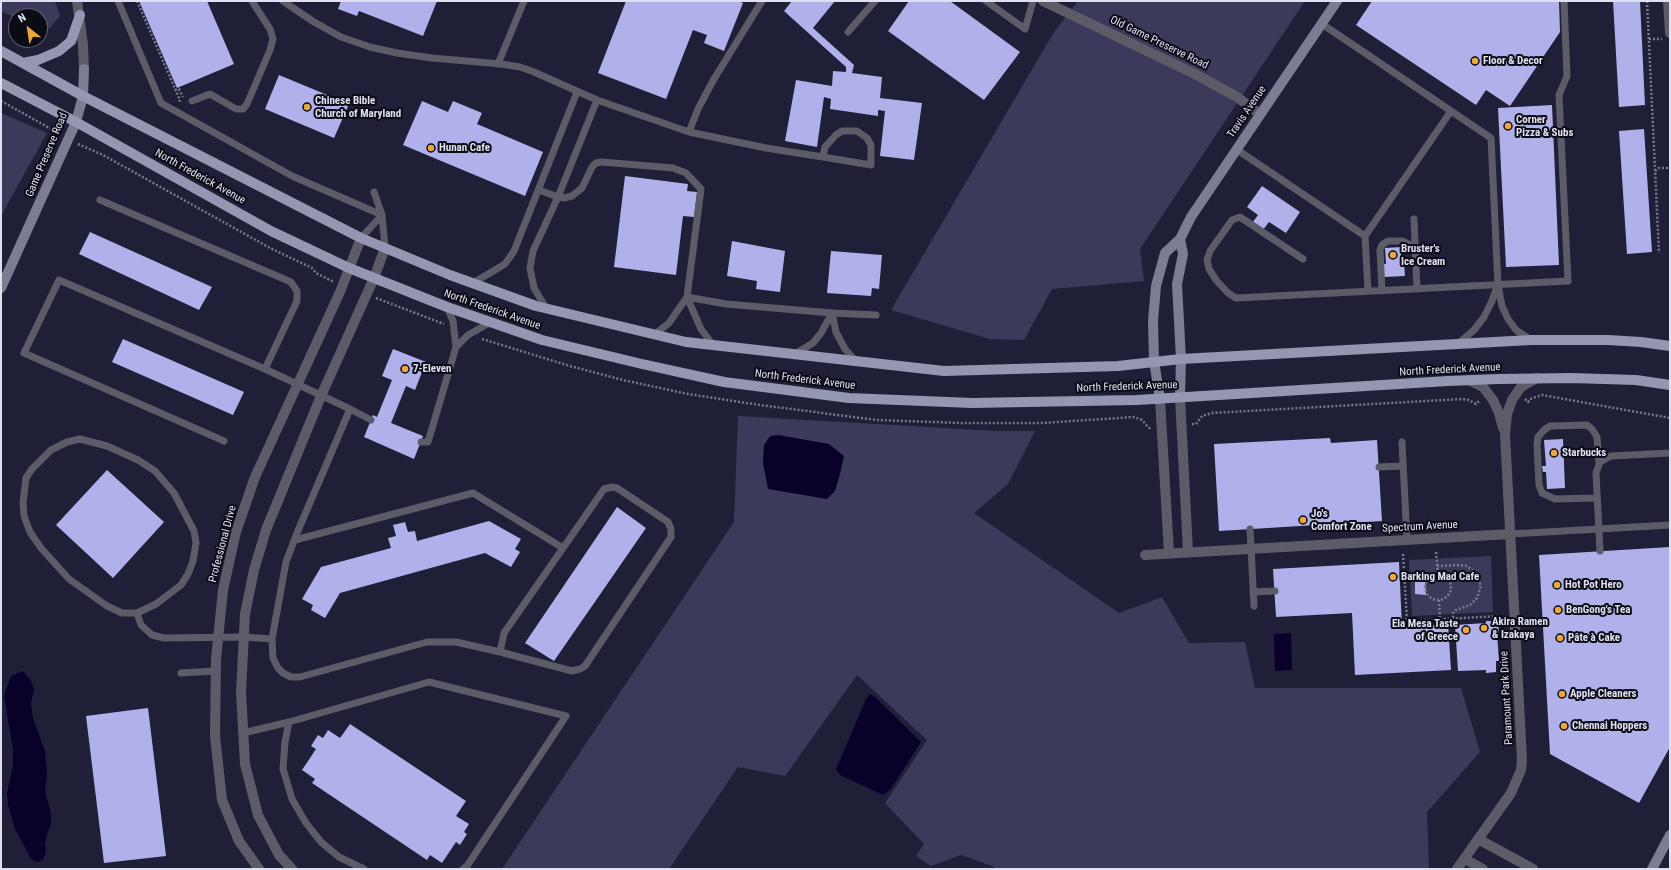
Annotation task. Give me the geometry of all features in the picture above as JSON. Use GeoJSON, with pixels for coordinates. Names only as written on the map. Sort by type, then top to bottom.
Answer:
{"type":"FeatureCollection","features":[{"type":"Feature","properties":{"kind":"main road"},"geometry":{"type":"LineString","coordinates":[[23,63],[38,60],[59,51],[71,41],[80,15]]}},
{"type":"Feature","properties":{"kind":"main road","name":"North Frederick Avenue"},"geometry":{"type":"LineString","coordinates":[[1,51],[83,96],[361,238],[473,283],[546,308],[686,342],[944,371],[1118,366],[1181,358],[1531,340],[1608,340],[1670,346]]}},
{"type":"Feature","properties":{"kind":"main road","name":"North Frederick Avenue"},"geometry":{"type":"LineString","coordinates":[[1,83],[76,122],[271,231],[349,268],[447,308],[542,340],[724,382],[849,398],[972,403],[1091,402],[1470,380],[1537,378],[1636,380],[1670,385]]}},
{"type":"Feature","properties":{"kind":"street","name":"Game Preserve Road"},"geometry":{"type":"LineString","coordinates":[[1,288],[76,122],[83,96],[83,45],[77,1]]}},
{"type":"Feature","properties":{"kind":"street","name":"Old Game Preserve Road"},"geometry":{"type":"LineString","coordinates":[[1043,1],[1195,74],[1237,97],[1260,114]]}},
{"type":"Feature","properties":{"kind":"street","name":"Travis Avenue"},"geometry":{"type":"LineString","coordinates":[[1160,398],[1154,361],[1153,321],[1156,286],[1165,253],[1180,239],[1191,217],[1337,1]]}},
{"type":"Feature","properties":{"kind":"street"},"geometry":{"type":"LineString","coordinates":[[1668,1],[1670,33]]}},
{"type":"Feature","properties":{"kind":"street","name":"Professional Drive"},"geometry":{"type":"LineString","coordinates":[[259,869],[239,841],[222,800],[215,736],[216,671],[223,590],[236,532],[255,477],[340,292],[361,238]]}},
{"type":"Feature","properties":{"kind":"street"},"geometry":{"type":"LineString","coordinates":[[1180,239],[1183,254],[1177,284],[1181,358],[1180,397],[1188,552]]}},
{"type":"Feature","properties":{"kind":"street"},"geometry":{"type":"LineString","coordinates":[[288,868],[279,855],[258,815],[245,764],[241,692],[245,614],[254,570],[266,530],[321,396],[374,278],[385,248]]}},
{"type":"Feature","properties":{"kind":"street","name":"Paramount Park Drive"},"geometry":{"type":"LineString","coordinates":[[1458,869],[1511,792],[1521,770],[1522,760],[1505,434],[1507,414],[1514,397],[1521,387],[1537,378]]}},
{"type":"Feature","properties":{"kind":"street","name":"Paramount Park Drive"},"geometry":{"type":"LineString","coordinates":[[1470,380],[1483,387],[1492,398],[1499,413],[1505,434]]}},
{"type":"Feature","properties":{"kind":"street"},"geometry":{"type":"LineString","coordinates":[[1160,398],[1169,553]]}},
{"type":"Feature","properties":{"kind":"street","name":"Spectrum Avenue"},"geometry":{"type":"LineString","coordinates":[[1145,555],[1510,534]]}},
{"type":"Feature","properties":{"kind":"street"},"geometry":{"type":"LineString","coordinates":[[1652,869],[1670,835]]}},
{"type":"Feature","properties":{"kind":"street"},"geometry":{"type":"LineString","coordinates":[[1478,839],[1533,869]]}},
{"type":"Feature","properties":{"kind":"street"},"geometry":{"type":"LineString","coordinates":[[1465,859],[1483,869]]}},
{"type":"Feature","properties":{"kind":"lane"},"geometry":{"type":"LineString","coordinates":[[118,1],[161,103],[172,111],[292,176],[382,215]]}},
{"type":"Feature","properties":{"kind":"lane"},"geometry":{"type":"LineString","coordinates":[[192,100],[210,94],[236,109],[243,109],[247,104],[270,50],[273,39],[270,29],[252,1]]}},
{"type":"Feature","properties":{"kind":"lane"},"geometry":{"type":"LineString","coordinates":[[283,1],[314,22],[341,37],[370,47],[432,58],[520,67],[597,100],[689,132],[766,148],[823,157],[871,164],[871,145],[867,138],[856,131],[842,131],[825,147],[823,157]]}},
{"type":"Feature","properties":{"kind":"lane"},"geometry":{"type":"LineString","coordinates":[[498,64],[524,1]]}},
{"type":"Feature","properties":{"kind":"lane"},"geometry":{"type":"LineString","coordinates":[[689,132],[698,108],[714,79],[762,1]]}},
{"type":"Feature","properties":{"kind":"lane"},"geometry":{"type":"LineString","coordinates":[[848,32],[875,1]]}},
{"type":"Feature","properties":{"kind":"lane"},"geometry":{"type":"LineString","coordinates":[[986,1],[1025,29],[1033,1]]}},
{"type":"Feature","properties":{"kind":"lane"},"geometry":{"type":"LineString","coordinates":[[1303,259],[1244,218],[1237,217],[1232,220],[1210,251],[1207,260],[1212,274],[1233,297],[1240,298],[1568,281],[1559,95],[1567,76],[1564,1]]}},
{"type":"Feature","properties":{"kind":"lane"},"geometry":{"type":"LineString","coordinates":[[1322,24],[1491,138],[1498,285],[1502,306],[1508,319],[1516,330],[1531,340]]}},
{"type":"Feature","properties":{"kind":"lane"},"geometry":{"type":"LineString","coordinates":[[473,283],[505,264],[514,251],[577,92]]}},
{"type":"Feature","properties":{"kind":"lane"},"geometry":{"type":"LineString","coordinates":[[546,308],[534,288],[530,268],[533,251],[558,197],[597,100]]}},
{"type":"Feature","properties":{"kind":"lane"},"geometry":{"type":"LineString","coordinates":[[1368,291],[1365,236],[1451,111]]}},
{"type":"Feature","properties":{"kind":"lane"},"geometry":{"type":"LineString","coordinates":[[1236,149],[1365,236]]}},
{"type":"Feature","properties":{"kind":"lane"},"geometry":{"type":"LineString","coordinates":[[539,190],[558,197],[564,198],[572,196],[582,188],[592,167],[596,163],[602,162],[673,168],[686,173],[701,189],[687,297],[692,312],[701,329],[714,345]]}},
{"type":"Feature","properties":{"kind":"lane"},"geometry":{"type":"LineString","coordinates":[[374,192],[382,215],[385,248]]}},
{"type":"Feature","properties":{"kind":"lane"},"geometry":{"type":"LineString","coordinates":[[100,200],[292,282],[297,291],[297,301],[265,369]]}},
{"type":"Feature","properties":{"kind":"lane"},"geometry":{"type":"LineString","coordinates":[[361,238],[382,215]]}},
{"type":"Feature","properties":{"kind":"lane"},"geometry":{"type":"LineString","coordinates":[[1414,219],[1417,289]]}},
{"type":"Feature","properties":{"kind":"lane"},"geometry":{"type":"LineString","coordinates":[[1382,291],[1380,250],[1382,245],[1388,241],[1402,241],[1415,247]]}},
{"type":"Feature","properties":{"kind":"lane"},"geometry":{"type":"LineString","coordinates":[[224,441],[24,353],[59,280],[265,369],[371,420]]}},
{"type":"Feature","properties":{"kind":"lane"},"geometry":{"type":"LineString","coordinates":[[1459,343],[1474,330],[1484,317],[1498,285]]}},
{"type":"Feature","properties":{"kind":"lane"},"geometry":{"type":"LineString","coordinates":[[687,297],[726,304],[832,313],[876,315]]}},
{"type":"Feature","properties":{"kind":"lane"},"geometry":{"type":"LineString","coordinates":[[655,334],[669,323],[687,297]]}},
{"type":"Feature","properties":{"kind":"lane"},"geometry":{"type":"LineString","coordinates":[[421,442],[428,442],[456,347],[453,321],[447,308]]}},
{"type":"Feature","properties":{"kind":"lane"},"geometry":{"type":"LineString","coordinates":[[795,354],[813,343],[821,333],[832,313]]}},
{"type":"Feature","properties":{"kind":"lane"},"geometry":{"type":"LineString","coordinates":[[832,313],[836,332],[845,349],[856,361]]}},
{"type":"Feature","properties":{"kind":"lane"},"geometry":{"type":"LineString","coordinates":[[456,347],[468,335],[490,322]]}},
{"type":"Feature","properties":{"kind":"lane"},"geometry":{"type":"LineString","coordinates":[[350,409],[286,562],[272,639],[273,658],[278,668],[283,673],[291,677],[300,677],[427,642],[456,642],[572,671],[580,670],[585,666],[671,537],[671,529],[668,522],[617,488],[612,487],[604,489],[504,633],[500,652]]}},
{"type":"Feature","properties":{"kind":"lane"},"geometry":{"type":"LineString","coordinates":[[1597,498],[1555,500],[1544,495],[1539,485],[1537,445],[1538,437],[1544,430],[1550,426],[1587,425],[1592,429],[1597,437],[1600,463],[1596,473],[1600,551]]}},
{"type":"Feature","properties":{"kind":"lane"},"geometry":{"type":"LineString","coordinates":[[80,440],[107,446],[138,460],[155,471],[174,494],[194,531],[196,543],[193,561],[188,574],[181,585],[156,604],[137,613],[122,613],[107,606],[69,580],[41,548],[30,532],[24,516],[23,502],[26,478],[39,460],[50,450],[67,442],[80,440]]}},
{"type":"Feature","properties":{"kind":"lane"},"geometry":{"type":"LineString","coordinates":[[1402,442],[1407,540]]}},
{"type":"Feature","properties":{"kind":"lane"},"geometry":{"type":"LineString","coordinates":[[1600,463],[1611,456],[1670,453]]}},
{"type":"Feature","properties":{"kind":"lane"},"geometry":{"type":"LineString","coordinates":[[1379,467],[1403,466]]}},
{"type":"Feature","properties":{"kind":"lane"},"geometry":{"type":"LineString","coordinates":[[295,540],[473,492],[563,548]]}},
{"type":"Feature","properties":{"kind":"lane"},"geometry":{"type":"LineString","coordinates":[[1510,534],[1670,525]]}},
{"type":"Feature","properties":{"kind":"lane"},"geometry":{"type":"LineString","coordinates":[[1250,529],[1254,606]]}},
{"type":"Feature","properties":{"kind":"lane"},"geometry":{"type":"LineString","coordinates":[[1253,592],[1275,591]]}},
{"type":"Feature","properties":{"kind":"lane"},"geometry":{"type":"LineString","coordinates":[[137,613],[141,625],[152,635],[164,638],[244,637],[272,639]]}},
{"type":"Feature","properties":{"kind":"lane"},"geometry":{"type":"LineString","coordinates":[[181,673],[216,671]]}},
{"type":"Feature","properties":{"kind":"lane"},"geometry":{"type":"LineString","coordinates":[[243,733],[289,722],[429,682],[566,716],[467,866],[463,869]]}},
{"type":"Feature","properties":{"kind":"lane"},"geometry":{"type":"LineString","coordinates":[[289,722],[285,742],[283,769],[292,799],[306,822],[321,842],[339,857],[364,869]]}},
{"type":"Feature","properties":{"kind":"path"},"geometry":{"type":"LineString","coordinates":[[137,1],[175,90],[179,89],[183,99]]}},
{"type":"Feature","properties":{"kind":"path"},"geometry":{"type":"LineString","coordinates":[[1647,1],[1659,254]]}},
{"type":"Feature","properties":{"kind":"path"},"geometry":{"type":"LineString","coordinates":[[1655,171],[1659,168],[1670,168]]}},
{"type":"Feature","properties":{"kind":"path"},"geometry":{"type":"LineString","coordinates":[[1514,397],[1522,396],[1528,402],[1530,399],[1542,395],[1670,418]]}},
{"type":"Feature","properties":{"kind":"path"},"geometry":{"type":"LineString","coordinates":[[1462,399],[1469,400],[1476,404],[1481,399],[1492,398]]}},
{"type":"Feature","properties":{"kind":"path"},"geometry":{"type":"LineString","coordinates":[[1436,552],[1438,574]]}},
{"type":"Feature","properties":{"kind":"path"},"geometry":{"type":"LineString","coordinates":[[1403,554],[1407,621],[1500,616]]}},
{"type":"Feature","properties":{"kind":"path"},"geometry":{"type":"LineString","coordinates":[[1437,566],[1467,566],[1477,574],[1480,580],[1480,592],[1477,598],[1470,605],[1456,610],[1453,613],[1453,619]]}},
{"type":"Feature","properties":{"kind":"path"},"geometry":{"type":"LineString","coordinates":[[1438,574],[1448,578],[1451,588],[1448,595],[1439,600],[1428,596],[1425,586],[1428,578],[1438,574]]}},
{"type":"Feature","properties":{"kind":"path"},"geometry":{"type":"LineString","coordinates":[[1439,600],[1440,619]]}},
{"type":"Feature","properties":{"kind":"shaded area"},"geometry":{"type":"Polygon","coordinates":[[[1,1],[55,1],[60,16],[48,30],[48,8],[8,8],[8,14],[1,11],[1,1]]]}},
{"type":"Feature","properties":{"kind":"shaded area"},"geometry":{"type":"Polygon","coordinates":[[[1078,1],[1305,1],[1140,249],[1144,281],[1052,289],[1024,340],[990,339],[891,310],[1054,32],[1078,1]]]}},
{"type":"Feature","properties":{"kind":"shaded area"},"geometry":{"type":"Polygon","coordinates":[[[1,113],[47,133],[1,216],[1,113]]]}},
{"type":"Feature","properties":{"kind":"shaded area"},"geometry":{"type":"Polygon","coordinates":[[[738,416],[996,431],[1035,431],[1008,484],[974,513],[1119,613],[1162,597],[1189,643],[1245,642],[1255,688],[1461,688],[1480,752],[1427,812],[1429,869],[996,869],[992,866],[961,855],[931,866],[916,856],[924,844],[885,803],[927,740],[857,675],[785,776],[738,767],[669,869],[502,869],[734,522],[738,416]]]}},
{"type":"Feature","properties":{"kind":"shaded area"},"geometry":{"type":"Polygon","coordinates":[[[778,435],[829,444],[844,456],[835,491],[827,499],[768,489],[763,463],[764,445],[770,436],[778,435]]]}},
{"type":"Feature","properties":{"kind":"shaded area"},"geometry":{"type":"Polygon","coordinates":[[[1491,556],[1493,612],[1412,616],[1409,560],[1491,556]]]}},
{"type":"Feature","properties":{"kind":"shaded area"},"geometry":{"type":"Polygon","coordinates":[[[1291,633],[1292,670],[1275,671],[1274,634],[1291,633]]]}},
{"type":"Feature","properties":{"kind":"shaded area"},"geometry":{"type":"Polygon","coordinates":[[[23,671],[31,681],[34,689],[31,704],[33,718],[45,751],[47,774],[45,791],[51,813],[51,824],[45,844],[46,852],[43,859],[38,862],[31,859],[15,829],[8,805],[7,793],[13,765],[13,749],[4,696],[11,676],[23,671]]]}},
{"type":"Feature","properties":{"kind":"shaded area"},"geometry":{"type":"Polygon","coordinates":[[[870,694],[875,697],[921,742],[890,790],[883,795],[840,775],[836,769],[866,699],[870,694]]]}},
{"type":"Feature","properties":{"kind":"building"},"geometry":{"type":"Polygon","coordinates":[[[139,1],[207,1],[234,64],[177,88],[139,1]]]}},
{"type":"Feature","properties":{"kind":"building"},"geometry":{"type":"Polygon","coordinates":[[[341,1],[437,1],[423,36],[359,11],[357,16],[338,9],[341,1]]]}},
{"type":"Feature","properties":{"kind":"building"},"geometry":{"type":"Polygon","coordinates":[[[626,1],[738,1],[743,3],[724,51],[704,43],[707,35],[693,30],[666,99],[598,73],[626,1]]]}},
{"type":"Feature","properties":{"kind":"building"},"geometry":{"type":"Polygon","coordinates":[[[792,1],[835,1],[813,28],[854,65],[852,73],[882,77],[880,98],[922,103],[914,160],[880,156],[885,111],[878,110],[878,116],[830,109],[831,99],[824,97],[817,147],[785,141],[796,80],[832,86],[833,71],[846,72],[846,67],[784,11],[792,1]]]}},
{"type":"Feature","properties":{"kind":"building"},"geometry":{"type":"Polygon","coordinates":[[[909,1],[950,1],[1020,52],[984,100],[888,31],[909,1]]]}},
{"type":"Feature","properties":{"kind":"building","name":"Floor & Decor"},"geometry":{"type":"Polygon","coordinates":[[[1372,1],[1559,1],[1560,32],[1510,106],[1486,90],[1476,105],[1356,25],[1372,1]]]}},
{"type":"Feature","properties":{"kind":"building"},"geometry":{"type":"Polygon","coordinates":[[[1613,1],[1640,1],[1645,105],[1619,107],[1613,1]]]}},
{"type":"Feature","properties":{"kind":"building","name":"Chinese Bible Church of Maryland"},"geometry":{"type":"Polygon","coordinates":[[[279,75],[349,104],[334,138],[265,109],[279,75]]]}},
{"type":"Feature","properties":{"kind":"building"},"geometry":{"type":"Polygon","coordinates":[[[422,101],[448,112],[453,101],[482,113],[477,124],[543,152],[525,196],[403,145],[422,101]]]}},
{"type":"Feature","properties":{"kind":"building"},"geometry":{"type":"Polygon","coordinates":[[[1552,105],[1559,265],[1506,267],[1498,108],[1552,105]]]}},
{"type":"Feature","properties":{"kind":"building"},"geometry":{"type":"Polygon","coordinates":[[[1644,129],[1652,252],[1627,254],[1619,131],[1644,129]]]}},
{"type":"Feature","properties":{"kind":"building"},"geometry":{"type":"Polygon","coordinates":[[[625,176],[688,184],[687,191],[697,192],[694,217],[683,216],[676,275],[614,267],[625,176]]]}},
{"type":"Feature","properties":{"kind":"building"},"geometry":{"type":"Polygon","coordinates":[[[1262,186],[1300,212],[1286,233],[1269,222],[1260,234],[1250,226],[1258,215],[1247,207],[1262,186]]]}},
{"type":"Feature","properties":{"kind":"building"},"geometry":{"type":"Polygon","coordinates":[[[90,232],[212,287],[199,310],[79,254],[90,232]]]}},
{"type":"Feature","properties":{"kind":"building"},"geometry":{"type":"Polygon","coordinates":[[[732,241],[785,251],[780,292],[756,289],[757,281],[727,276],[732,241]]]}},
{"type":"Feature","properties":{"kind":"building","name":"Bruster's Ice Cream"},"geometry":{"type":"Polygon","coordinates":[[[1401,247],[1401,263],[1404,263],[1405,276],[1384,277],[1384,264],[1386,264],[1385,248],[1401,247]]]}},
{"type":"Feature","properties":{"kind":"building"},"geometry":{"type":"Polygon","coordinates":[[[831,251],[882,255],[879,289],[872,288],[871,296],[827,293],[831,251]]]}},
{"type":"Feature","properties":{"kind":"building"},"geometry":{"type":"Polygon","coordinates":[[[123,339],[244,392],[233,415],[112,362],[123,339]]]}},
{"type":"Feature","properties":{"kind":"building"},"geometry":{"type":"Polygon","coordinates":[[[393,349],[426,362],[415,390],[406,386],[391,423],[423,436],[414,459],[364,437],[373,415],[377,417],[392,380],[382,376],[393,349]]]}},
{"type":"Feature","properties":{"kind":"building"},"geometry":{"type":"Polygon","coordinates":[[[1330,438],[1331,443],[1377,440],[1382,521],[1219,531],[1214,444],[1330,438]]]}},
{"type":"Feature","properties":{"kind":"building","name":"Starbucks"},"geometry":{"type":"Polygon","coordinates":[[[1563,439],[1565,488],[1547,489],[1546,472],[1543,472],[1542,466],[1546,466],[1544,440],[1563,439]]]}},
{"type":"Feature","properties":{"kind":"building"},"geometry":{"type":"Polygon","coordinates":[[[107,470],[164,522],[113,578],[56,525],[107,470]]]}},
{"type":"Feature","properties":{"kind":"building"},"geometry":{"type":"Polygon","coordinates":[[[617,507],[646,528],[554,661],[525,643],[617,507]]]}},
{"type":"Feature","properties":{"kind":"building"},"geometry":{"type":"Polygon","coordinates":[[[489,521],[521,539],[515,549],[520,552],[511,567],[485,553],[340,593],[325,618],[311,610],[313,605],[302,599],[321,567],[391,548],[388,538],[396,536],[393,525],[405,522],[408,532],[415,531],[417,541],[489,521]]]}},
{"type":"Feature","properties":{"kind":"building"},"geometry":{"type":"Polygon","coordinates":[[[1670,547],[1670,747],[1639,803],[1550,754],[1539,555],[1670,547]]]}},
{"type":"Feature","properties":{"kind":"building"},"geometry":{"type":"Polygon","coordinates":[[[1399,562],[1402,627],[1448,624],[1451,670],[1355,675],[1352,613],[1276,617],[1273,569],[1399,562]]]}},
{"type":"Feature","properties":{"kind":"building"},"geometry":{"type":"Polygon","coordinates":[[[1425,579],[1426,595],[1415,594],[1415,582],[1425,579]]]}},
{"type":"Feature","properties":{"kind":"building"},"geometry":{"type":"Polygon","coordinates":[[[1486,621],[1495,621],[1498,623],[1499,633],[1497,633],[1499,661],[1496,661],[1496,672],[1486,673],[1486,670],[1458,671],[1455,625],[1486,623],[1486,621]]]}},
{"type":"Feature","properties":{"kind":"building"},"geometry":{"type":"Polygon","coordinates":[[[148,708],[166,856],[104,863],[86,716],[148,708]]]}},
{"type":"Feature","properties":{"kind":"building"},"geometry":{"type":"Polygon","coordinates":[[[350,724],[466,801],[456,816],[469,824],[464,832],[467,834],[460,845],[456,842],[442,863],[430,855],[427,860],[312,783],[315,779],[302,770],[316,749],[311,746],[318,735],[323,738],[328,730],[340,738],[350,724]]]}},
{"type":"Feature","properties":{"kind":"place","name":"Floor & Decor"},"geometry":{"type":"Point","coordinates":[1475,61]}},
{"type":"Feature","properties":{"kind":"place","name":"Chinese Bible Church of Maryland"},"geometry":{"type":"Point","coordinates":[307,107]}},
{"type":"Feature","properties":{"kind":"place","name":"Corner Pizza & Subs"},"geometry":{"type":"Point","coordinates":[1508,126]}},
{"type":"Feature","properties":{"kind":"place","name":"Hunan Cafe"},"geometry":{"type":"Point","coordinates":[431,148]}},
{"type":"Feature","properties":{"kind":"place","name":"Bruster's Ice Cream"},"geometry":{"type":"Point","coordinates":[1393,255]}},
{"type":"Feature","properties":{"kind":"place","name":"7-Eleven"},"geometry":{"type":"Point","coordinates":[405,369]}},
{"type":"Feature","properties":{"kind":"place","name":"Starbucks"},"geometry":{"type":"Point","coordinates":[1554,453]}},
{"type":"Feature","properties":{"kind":"place","name":"Jo's Comfort Zone"},"geometry":{"type":"Point","coordinates":[1303,520]}},
{"type":"Feature","properties":{"kind":"place","name":"Barking Mad Cafe"},"geometry":{"type":"Point","coordinates":[1393,577]}},
{"type":"Feature","properties":{"kind":"place","name":"Hot Pot Hero"},"geometry":{"type":"Point","coordinates":[1557,585]}},
{"type":"Feature","properties":{"kind":"place","name":"BenGong's Tea"},"geometry":{"type":"Point","coordinates":[1558,610]}},
{"type":"Feature","properties":{"kind":"place","name":"Akira Ramen & Izakaya"},"geometry":{"type":"Point","coordinates":[1484,628]}},
{"type":"Feature","properties":{"kind":"place","name":"Ela Mesa Taste of Greece"},"geometry":{"type":"Point","coordinates":[1466,630]}},
{"type":"Feature","properties":{"kind":"place","name":"Pâte à Cake"},"geometry":{"type":"Point","coordinates":[1560,638]}},
{"type":"Feature","properties":{"kind":"place","name":"Apple Cleaners"},"geometry":{"type":"Point","coordinates":[1562,694]}},
{"type":"Feature","properties":{"kind":"place","name":"Chennai Hoppers"},"geometry":{"type":"Point","coordinates":[1564,726]}}]}
